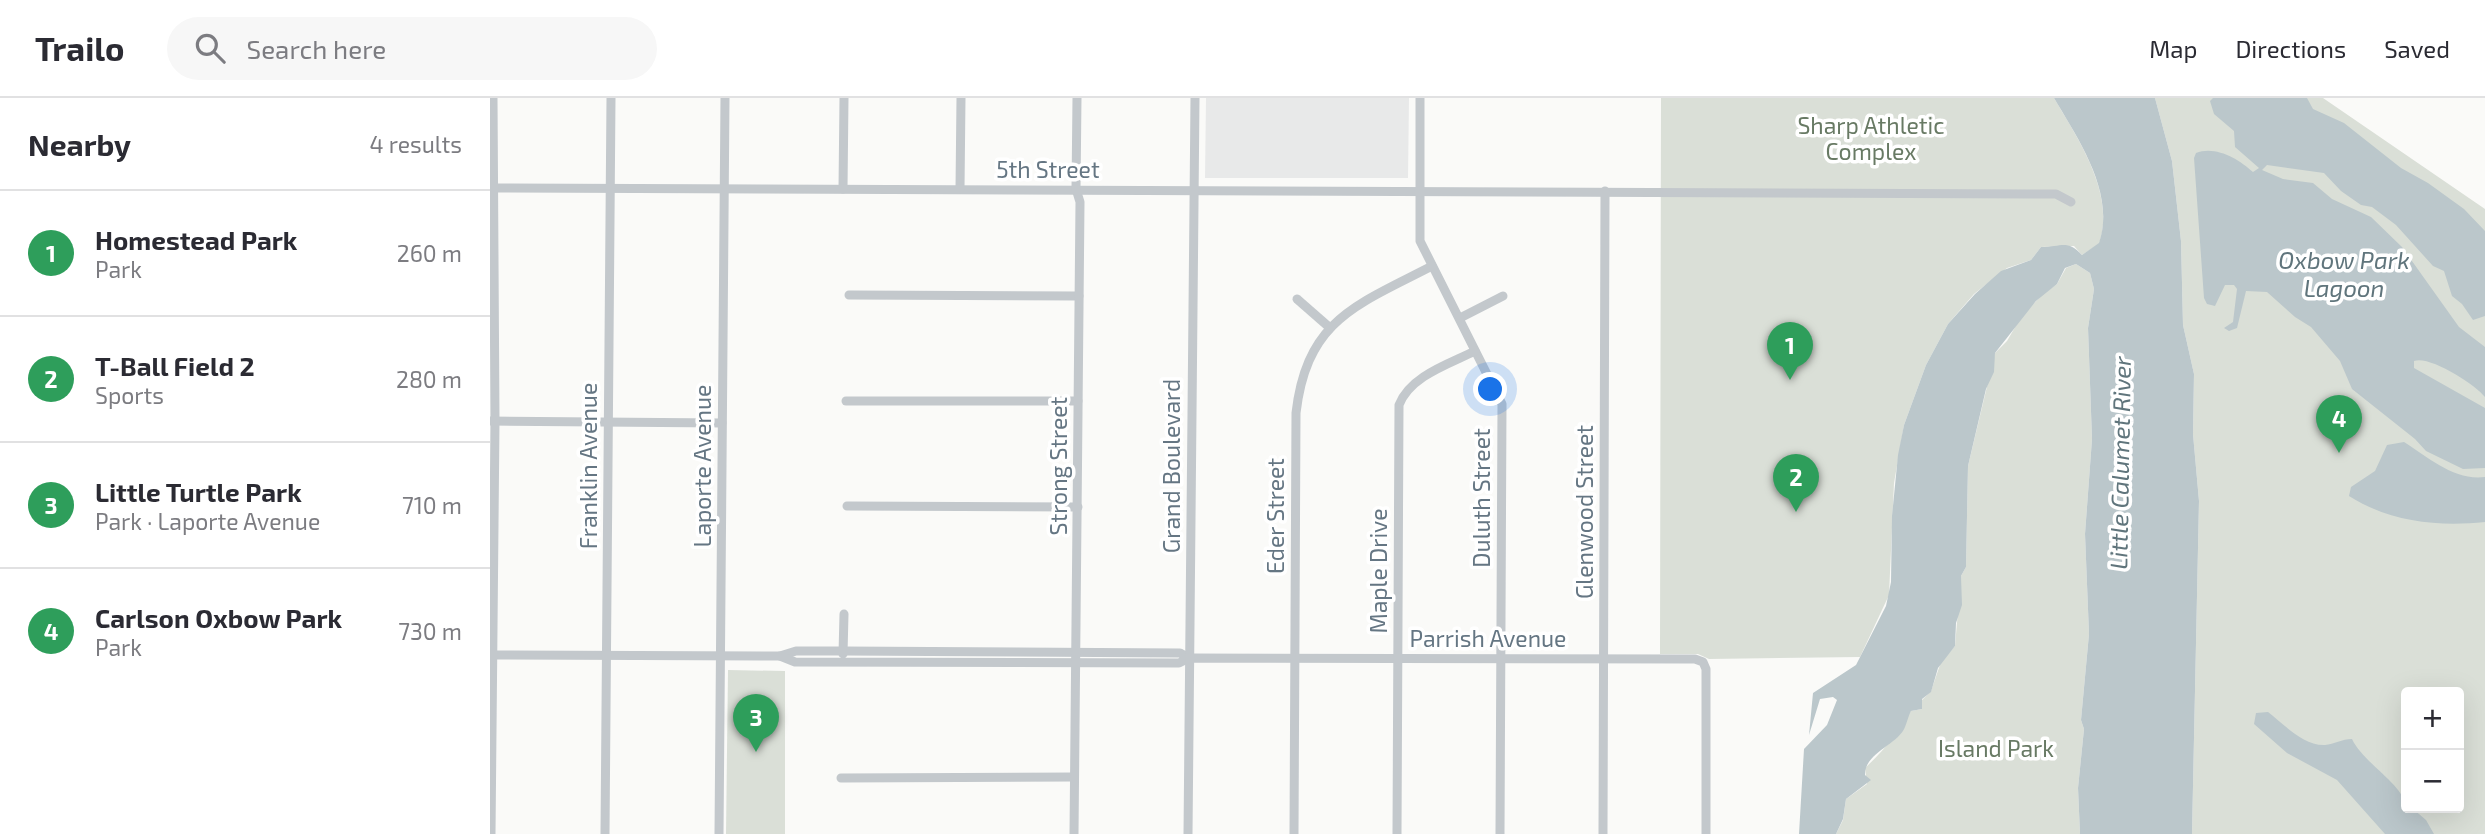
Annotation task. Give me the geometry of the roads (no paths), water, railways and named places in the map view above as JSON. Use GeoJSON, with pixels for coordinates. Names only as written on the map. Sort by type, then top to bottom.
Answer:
{"type":"FeatureCollection","features":[{"type":"Feature","properties":{"kind":"street"},"geometry":{"type":"LineString","coordinates":[[491,834],[493,98]]}},
{"type":"Feature","properties":{"kind":"street","name":"Franklin Avenue"},"geometry":{"type":"LineString","coordinates":[[606,834],[611,98]]}},
{"type":"Feature","properties":{"kind":"street","name":"Laporte Avenue"},"geometry":{"type":"LineString","coordinates":[[719,834],[725,98]]}},
{"type":"Feature","properties":{"kind":"street"},"geometry":{"type":"LineString","coordinates":[[843,189],[844,98]]}},
{"type":"Feature","properties":{"kind":"street"},"geometry":{"type":"LineString","coordinates":[[960,189],[961,98]]}},
{"type":"Feature","properties":{"kind":"street","name":"Strong Street"},"geometry":{"type":"LineString","coordinates":[[1074,834],[1080,202],[1076,189],[1077,98]]}},
{"type":"Feature","properties":{"kind":"street","name":"Grand Boulevard"},"geometry":{"type":"LineString","coordinates":[[1188,834],[1195,98]]}},
{"type":"Feature","properties":{"kind":"street","name":"Duluth Street"},"geometry":{"type":"LineString","coordinates":[[1420,98],[1420,241],[1502,404],[1500,834]]}},
{"type":"Feature","properties":{"kind":"street","name":"5th Street"},"geometry":{"type":"LineString","coordinates":[[491,188],[2056,194],[2071,202]]}},
{"type":"Feature","properties":{"kind":"street","name":"Glenwood Street"},"geometry":{"type":"LineString","coordinates":[[1603,834],[1605,191]]}},
{"type":"Feature","properties":{"kind":"street","name":"Eder Street"},"geometry":{"type":"LineString","coordinates":[[1294,834],[1296,413],[1299,382],[1329,327],[1368,300],[1432,266]]}},
{"type":"Feature","properties":{"kind":"street"},"geometry":{"type":"LineString","coordinates":[[849,295],[1079,296]]}},
{"type":"Feature","properties":{"kind":"street"},"geometry":{"type":"LineString","coordinates":[[1460,318],[1503,296]]}},
{"type":"Feature","properties":{"kind":"street"},"geometry":{"type":"LineString","coordinates":[[1297,299],[1329,327]]}},
{"type":"Feature","properties":{"kind":"street","name":"Maple Drive"},"geometry":{"type":"LineString","coordinates":[[1397,834],[1399,405],[1415,383],[1475,351]]}},
{"type":"Feature","properties":{"kind":"street"},"geometry":{"type":"LineString","coordinates":[[846,401],[1078,401]]}},
{"type":"Feature","properties":{"kind":"street"},"geometry":{"type":"LineString","coordinates":[[492,421],[722,423]]}},
{"type":"Feature","properties":{"kind":"street"},"geometry":{"type":"LineString","coordinates":[[847,506],[1078,507]]}},
{"type":"Feature","properties":{"kind":"street"},"geometry":{"type":"LineString","coordinates":[[843,662],[844,614]]}},
{"type":"Feature","properties":{"kind":"street","name":"Parrish Avenue"},"geometry":{"type":"LineString","coordinates":[[491,656],[780,656],[796,652],[843,652],[1076,657]]}},
{"type":"Feature","properties":{"kind":"street","name":"Parrish Avenue"},"geometry":{"type":"LineString","coordinates":[[780,656],[795,662],[1180,653],[1189,658],[1696,659],[1703,662],[1706,669],[1706,834]]}},
{"type":"Feature","properties":{"kind":"street"},"geometry":{"type":"LineString","coordinates":[[841,778],[1074,777]]}},
{"type":"Feature","properties":{"kind":"water","name":"Little Calumet River"},"geometry":{"type":"Polygon","coordinates":[[[2054,98],[2155,98],[2172,161],[2181,241],[2183,325],[2194,374],[2193,434],[2199,501],[2192,834],[2080,834],[2078,788],[2084,729],[2081,720],[2089,634],[2085,534],[2092,439],[2088,328],[2094,289],[2090,273],[2076,264],[2065,268],[2057,284],[2036,301],[1995,353],[1994,372],[1986,389],[1968,466],[1966,567],[1961,576],[1962,605],[1956,623],[1955,646],[1938,668],[1931,692],[1922,699],[1922,709],[1911,711],[1901,733],[1875,755],[1866,767],[1865,775],[1871,780],[1846,799],[1843,819],[1836,834],[1799,834],[1804,749],[1827,725],[1837,700],[1833,697],[1820,699],[1809,735],[1813,693],[1856,665],[1886,606],[1891,582],[1892,516],[1898,455],[1904,425],[1926,365],[1948,324],[1975,294],[2001,271],[2031,260],[2041,247],[2068,245],[2082,255],[2099,243],[2103,205],[2099,186],[2083,149],[2054,98]]]}},
{"type":"Feature","properties":{"kind":"water","name":"Oxbow Park Lagoon"},"geometry":{"type":"Polygon","coordinates":[[[2213,98],[2307,98],[2313,109],[2344,123],[2401,168],[2428,183],[2464,209],[2485,231],[2485,316],[2473,320],[2462,304],[2452,296],[2444,271],[2433,266],[2396,225],[2372,207],[2361,205],[2341,191],[2324,173],[2267,165],[2262,170],[2283,179],[2313,183],[2332,199],[2371,217],[2402,247],[2459,327],[2485,347],[2485,397],[2462,378],[2440,366],[2421,360],[2414,361],[2414,368],[2485,408],[2485,468],[2463,469],[2426,451],[2415,439],[2352,389],[2340,361],[2311,327],[2295,317],[2267,292],[2246,291],[2237,328],[2229,331],[2224,328],[2233,322],[2237,289],[2234,285],[2225,285],[2215,306],[2207,304],[2204,298],[2194,158],[2196,153],[2203,151],[2219,152],[2241,162],[2253,172],[2259,168],[2235,147],[2234,131],[2214,114],[2210,101],[2213,98]]]}},
{"type":"Feature","properties":{"kind":"water"},"geometry":{"type":"Polygon","coordinates":[[[2404,442],[2453,472],[2485,477],[2485,522],[2450,524],[2415,521],[2381,512],[2349,496],[2351,487],[2375,471],[2387,445],[2404,442]]]}},
{"type":"Feature","properties":{"kind":"water"},"geometry":{"type":"Polygon","coordinates":[[[2268,712],[2309,742],[2325,745],[2352,739],[2365,757],[2399,791],[2401,813],[2418,813],[2426,820],[2434,834],[2385,834],[2337,780],[2287,753],[2254,724],[2256,713],[2268,712]]]}},
{"type":"Feature","properties":{"kind":"place","name":"Homestead Park"},"geometry":{"type":"Point","coordinates":[1790,380]}},
{"type":"Feature","properties":{"kind":"place","name":"Carlson Oxbow Park"},"geometry":{"type":"Point","coordinates":[2339,453]}},
{"type":"Feature","properties":{"kind":"place","name":"T-Ball Field 2"},"geometry":{"type":"Point","coordinates":[1796,512]}},
{"type":"Feature","properties":{"kind":"place","name":"Little Turtle Park"},"geometry":{"type":"Point","coordinates":[756,752]}},
{"type":"Feature","properties":{"kind":"park label","name":"Sharp Athletic Complex"},"geometry":{"type":"Point","coordinates":[1871,139]}},
{"type":"Feature","properties":{"kind":"park label","name":"Island Park"},"geometry":{"type":"Point","coordinates":[1996,749]}}]}
